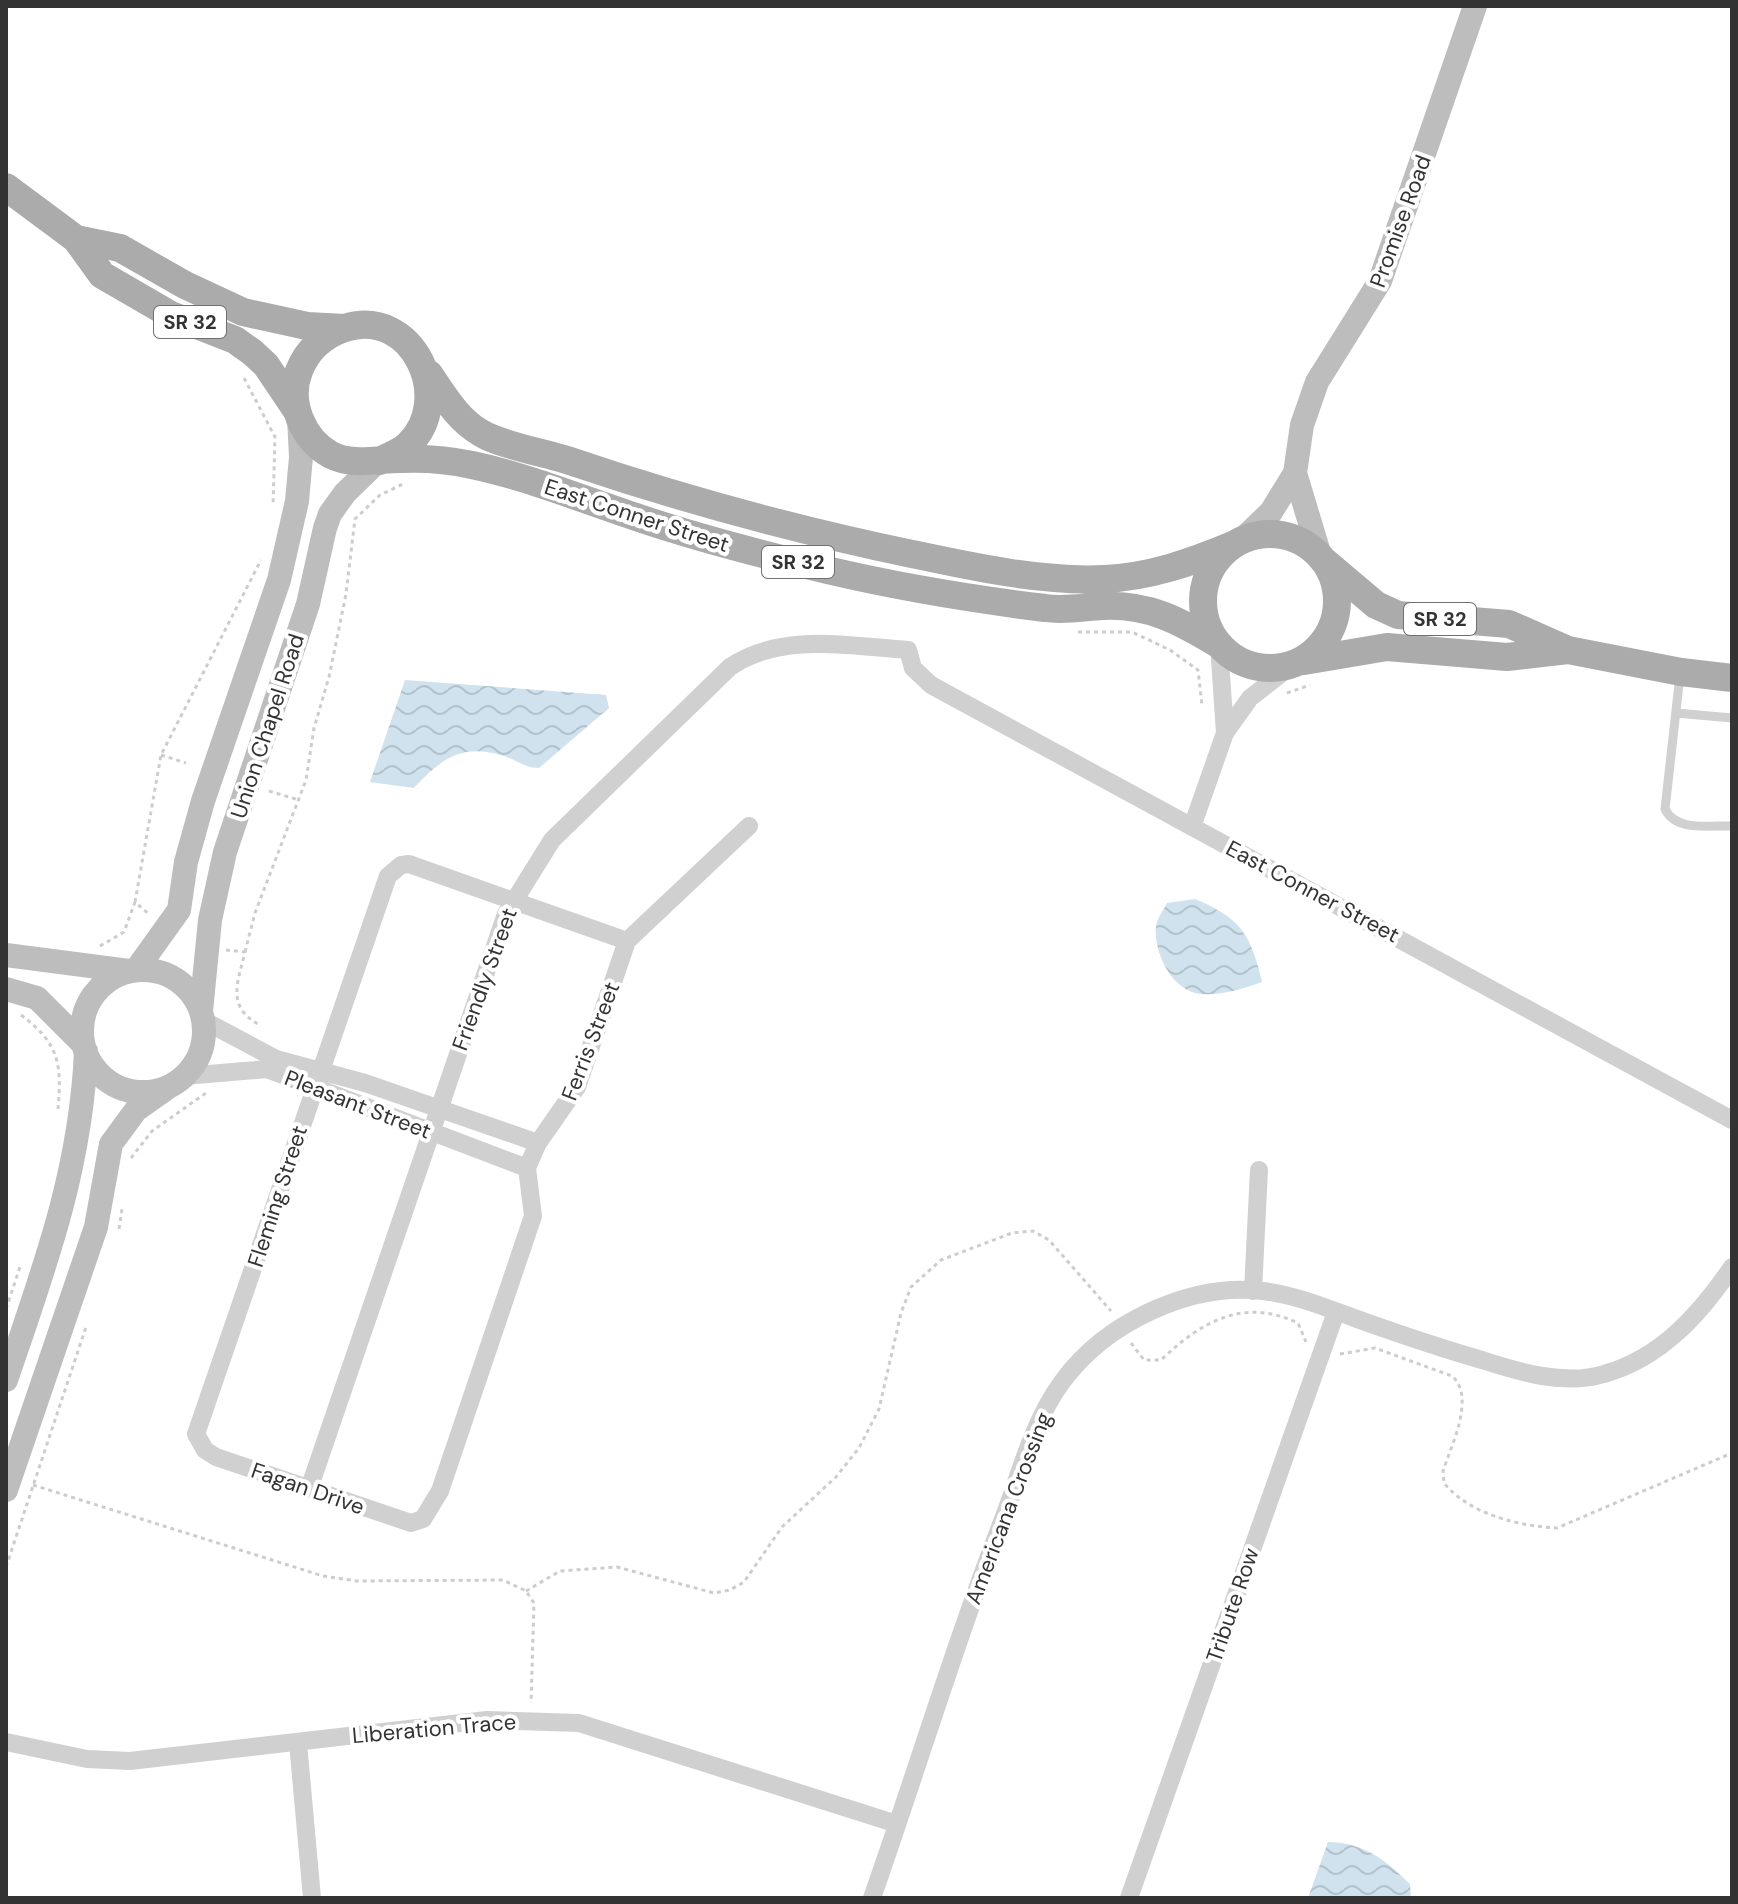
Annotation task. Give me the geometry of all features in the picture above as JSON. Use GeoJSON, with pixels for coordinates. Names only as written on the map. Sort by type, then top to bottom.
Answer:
{"type":"FeatureCollection","features":[{"type":"Feature","properties":{"kind":"main road","name":"Promise Road"},"geometry":{"type":"LineString","coordinates":[[1238,543],[1271,512],[1295,473],[1307,406],[1327,363],[1366,308],[1380,281],[1475,6]]}},
{"type":"Feature","properties":{"kind":"main road","name":"SR 32"},"geometry":{"type":"LineString","coordinates":[[6,187],[76,239],[102,275],[171,315],[235,340],[252,352],[266,365],[298,413],[310,438],[331,455],[358,462],[379,461]]}},
{"type":"Feature","properties":{"kind":"main road","name":"SR 32"},"geometry":{"type":"LineString","coordinates":[[76,239],[120,248],[185,285],[243,312],[307,326],[367,326],[393,333],[415,352],[424,366]]}},
{"type":"Feature","properties":{"kind":"main road"},"geometry":{"type":"LineString","coordinates":[[298,413],[294,397],[297,375],[304,358],[322,339],[345,328]]}},
{"type":"Feature","properties":{"kind":"main road"},"geometry":{"type":"LineString","coordinates":[[379,461],[407,446],[423,426],[430,404],[424,366]]}},
{"type":"Feature","properties":{"kind":"main road","name":"East Conner Street"},"geometry":{"type":"LineString","coordinates":[[424,366],[463,420],[494,439],[653,489],[837,538],[948,561],[1071,578],[1105,579],[1165,569],[1238,543]]}},
{"type":"Feature","properties":{"kind":"main road","name":"Union Chapel Road"},"geometry":{"type":"LineString","coordinates":[[133,970],[179,910],[186,862],[200,811],[279,580],[297,501],[301,457],[298,413]]}},
{"type":"Feature","properties":{"kind":"main road","name":"East Conner Street"},"geometry":{"type":"LineString","coordinates":[[379,461],[448,460],[492,469],[737,547],[925,589],[1054,610],[1107,606],[1153,609],[1218,644]]}},
{"type":"Feature","properties":{"kind":"main road","name":"Union Chapel Road"},"geometry":{"type":"LineString","coordinates":[[202,1016],[210,920],[225,852],[308,604],[325,528],[330,514],[345,493],[379,461]]}},
{"type":"Feature","properties":{"kind":"main road","name":"Promise Road"},"geometry":{"type":"LineString","coordinates":[[1295,473],[1322,559]]}},
{"type":"Feature","properties":{"kind":"main road"},"geometry":{"type":"LineString","coordinates":[[1267,535],[1292,538],[1322,559],[1336,585],[1337,612],[1319,648],[1301,671],[1259,668],[1230,656],[1218,644],[1204,615],[1205,583],[1216,562],[1238,543],[1267,535]]}},
{"type":"Feature","properties":{"kind":"main road","name":"SR 32"},"geometry":{"type":"LineString","coordinates":[[1322,559],[1376,605],[1398,615],[1509,624],[1568,650],[1681,672],[1732,678]]}},
{"type":"Feature","properties":{"kind":"main road","name":"SR 32"},"geometry":{"type":"LineString","coordinates":[[1301,671],[1346,651],[1387,647],[1507,657],[1568,650]]}},
{"type":"Feature","properties":{"kind":"main road"},"geometry":{"type":"LineString","coordinates":[[6,955],[169,975],[183,984],[202,1016],[201,1051],[177,1081],[136,1110],[111,1144],[96,1227],[6,1490]]}},
{"type":"Feature","properties":{"kind":"main road"},"geometry":{"type":"LineString","coordinates":[[6,1380],[64,1209],[78,1145],[84,1048],[82,1028],[91,998],[114,977],[133,970]]}},
{"type":"Feature","properties":{"kind":"main road"},"geometry":{"type":"LineString","coordinates":[[6,989],[37,998],[84,1048],[94,1066],[120,1087],[154,1091],[177,1081]]}},
{"type":"Feature","properties":{"kind":"street","name":"Friendly Street"},"geometry":{"type":"LineString","coordinates":[[309,1489],[437,1108],[513,901],[552,840],[743,658],[790,644],[908,650]]}},
{"type":"Feature","properties":{"kind":"street"},"geometry":{"type":"LineString","coordinates":[[1218,644],[1225,733]]}},
{"type":"Feature","properties":{"kind":"street","name":"East Conner Street"},"geometry":{"type":"LineString","coordinates":[[908,650],[913,668],[931,685],[1732,1120]]}},
{"type":"Feature","properties":{"kind":"street"},"geometry":{"type":"LineString","coordinates":[[1192,827],[1225,733],[1250,698],[1301,671]]}},
{"type":"Feature","properties":{"kind":"street","name":"Ferris Street"},"geometry":{"type":"LineString","coordinates":[[527,1168],[538,1143],[577,1087],[627,941],[749,826]]}},
{"type":"Feature","properties":{"kind":"street","name":"Fleming Street"},"geometry":{"type":"LineString","coordinates":[[199,1442],[196,1434],[383,884],[401,865],[409,864],[513,901]]}},
{"type":"Feature","properties":{"kind":"street"},"geometry":{"type":"LineString","coordinates":[[513,901],[627,941]]}},
{"type":"Feature","properties":{"kind":"street","name":"Pleasant Street"},"geometry":{"type":"LineString","coordinates":[[202,1016],[316,1079],[430,1131],[527,1168]]}},
{"type":"Feature","properties":{"kind":"street","name":"Pleasant Street"},"geometry":{"type":"LineString","coordinates":[[177,1081],[267,1069],[316,1079],[365,1083],[538,1143]]}},
{"type":"Feature","properties":{"kind":"street","name":"Fagan Drive"},"geometry":{"type":"LineString","coordinates":[[199,1442],[216,1457],[309,1489],[411,1523],[423,1519],[440,1491],[533,1216],[527,1168]]}},
{"type":"Feature","properties":{"kind":"street"},"geometry":{"type":"LineString","coordinates":[[1253,1291],[1259,1170]]}},
{"type":"Feature","properties":{"kind":"street","name":"Americana Crossing"},"geometry":{"type":"LineString","coordinates":[[872,1898],[984,1568],[1046,1405],[1084,1357],[1111,1334],[1146,1314],[1185,1299],[1253,1291],[1302,1300],[1518,1371],[1563,1378],[1602,1375],[1643,1359],[1685,1327],[1732,1267]]}},
{"type":"Feature","properties":{"kind":"street","name":"Tribute Row"},"geometry":{"type":"LineString","coordinates":[[1129,1898],[1336,1312]]}},
{"type":"Feature","properties":{"kind":"street","name":"Liberation Trace"},"geometry":{"type":"LineString","coordinates":[[6,1742],[87,1759],[130,1761],[473,1721],[530,1719],[590,1726],[897,1824]]}},
{"type":"Feature","properties":{"kind":"street"},"geometry":{"type":"LineString","coordinates":[[298,1743],[312,1898]]}},
{"type":"Feature","properties":{"kind":"lane"},"geometry":{"type":"LineString","coordinates":[[1681,672],[1665,809],[1670,820],[1680,824],[1732,826]]}},
{"type":"Feature","properties":{"kind":"lane"},"geometry":{"type":"LineString","coordinates":[[1676,713],[1732,718]]}},
{"type":"Feature","properties":{"kind":"path"},"geometry":{"type":"LineString","coordinates":[[238,371],[252,388],[275,437],[272,517]]}},
{"type":"Feature","properties":{"kind":"path"},"geometry":{"type":"LineString","coordinates":[[258,1024],[241,1012],[237,998],[245,952],[255,913],[299,800],[337,644],[355,519],[392,486],[415,483]]}},
{"type":"Feature","properties":{"kind":"path"},"geometry":{"type":"LineString","coordinates":[[96,947],[124,932],[135,902],[161,755],[263,555]]}},
{"type":"Feature","properties":{"kind":"path"},"geometry":{"type":"LineString","coordinates":[[1278,699],[1301,671]]}},
{"type":"Feature","properties":{"kind":"path"},"geometry":{"type":"LineString","coordinates":[[161,755],[186,763]]}},
{"type":"Feature","properties":{"kind":"path"},"geometry":{"type":"LineString","coordinates":[[265,789],[299,800]]}},
{"type":"Feature","properties":{"kind":"path"},"geometry":{"type":"LineString","coordinates":[[135,902],[154,918]]}},
{"type":"Feature","properties":{"kind":"path"},"geometry":{"type":"LineString","coordinates":[[223,950],[245,952]]}},
{"type":"Feature","properties":{"kind":"path"},"geometry":{"type":"LineString","coordinates":[[17,1013],[51,1045],[58,1058],[61,1073],[58,1114]]}},
{"type":"Feature","properties":{"kind":"path"},"geometry":{"type":"LineString","coordinates":[[137,1146],[181,1108],[212,1090]]}},
{"type":"Feature","properties":{"kind":"path"},"geometry":{"type":"LineString","coordinates":[[526,1591],[560,1571],[617,1567],[714,1593],[730,1590],[744,1582],[782,1527],[836,1477],[859,1448],[879,1409],[901,1313],[911,1287],[941,1260],[1012,1233],[1033,1231],[1049,1240],[1111,1311]]}},
{"type":"Feature","properties":{"kind":"path"},"geometry":{"type":"LineString","coordinates":[[6,1309],[24,1257]]}},
{"type":"Feature","properties":{"kind":"path"},"geometry":{"type":"LineString","coordinates":[[1131,1342],[1144,1360],[1161,1360],[1185,1338],[1216,1317],[1252,1313],[1298,1323],[1306,1342]]}},
{"type":"Feature","properties":{"kind":"path"},"geometry":{"type":"LineString","coordinates":[[1340,1354],[1375,1348],[1459,1382],[1463,1399],[1443,1471],[1444,1483],[1474,1508],[1533,1527],[1557,1528],[1732,1453]]}},
{"type":"Feature","properties":{"kind":"path"},"geometry":{"type":"LineString","coordinates":[[32,1485],[323,1576],[357,1581],[503,1580],[526,1591],[534,1603],[530,1719]]}},
{"type":"Feature","properties":{"kind":"water"},"geometry":{"type":"Polygon","coordinates":[[[405,680],[606,695],[609,708],[539,768],[504,756],[476,751],[444,761],[414,788],[370,782],[405,680]]]}},
{"type":"Feature","properties":{"kind":"water"},"geometry":{"type":"Polygon","coordinates":[[[1195,899],[1223,913],[1242,930],[1262,982],[1231,991],[1200,994],[1181,986],[1173,978],[1161,958],[1156,936],[1157,923],[1167,903],[1195,899]]]}},
{"type":"Feature","properties":{"kind":"water"},"geometry":{"type":"Polygon","coordinates":[[[1328,1842],[1353,1845],[1382,1860],[1410,1884],[1411,1898],[1308,1898],[1328,1842]]]}}]}
